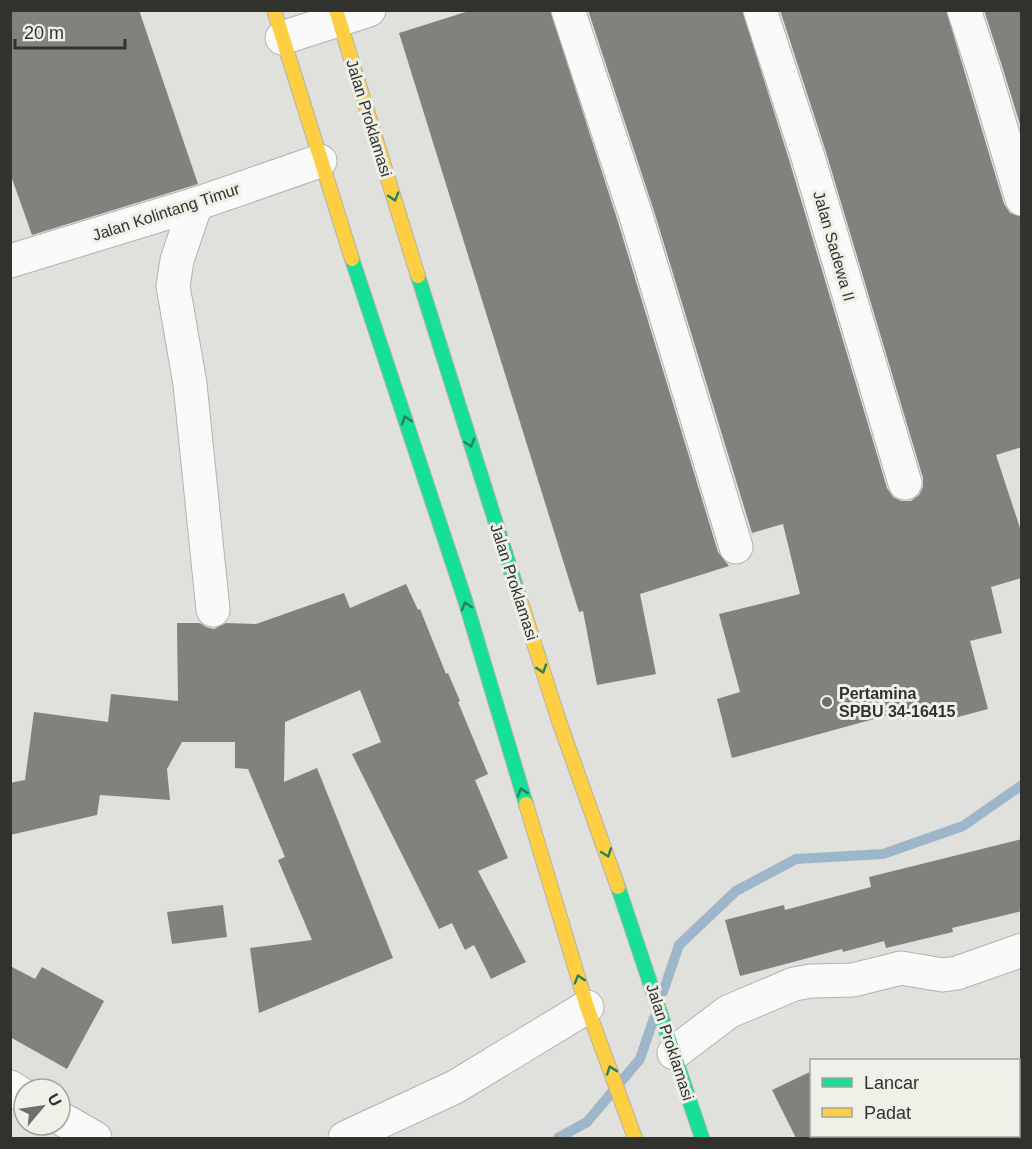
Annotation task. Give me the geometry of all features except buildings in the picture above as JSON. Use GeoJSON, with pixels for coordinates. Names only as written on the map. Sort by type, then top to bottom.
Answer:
{"type":"FeatureCollection","features":[{"type":"Feature","properties":{"kind":"street"},"geometry":{"type":"LineString","coordinates":[[568,10],[636,216],[736,547]]}},
{"type":"Feature","properties":{"kind":"street","name":"Jalan Sadewa II"},"geometry":{"type":"LineString","coordinates":[[760,10],[808,157],[905,483]]}},
{"type":"Feature","properties":{"kind":"street"},"geometry":{"type":"LineString","coordinates":[[964,10],[1022,199]]}},
{"type":"Feature","properties":{"kind":"street","name":"Jalan Proklamasi"},"geometry":{"type":"LineString","coordinates":[[635,1138],[593,1021],[465,600],[320,161],[278,24],[348,14],[498,535],[559,721],[615,877],[702,1138]]}},
{"type":"Feature","properties":{"kind":"street","name":"Jalan Kolintang Timur"},"geometry":{"type":"LineString","coordinates":[[10,261],[196,204],[320,161]]}},
{"type":"Feature","properties":{"kind":"street"},"geometry":{"type":"LineString","coordinates":[[196,204],[177,260],[173,286],[190,384],[213,610]]}},
{"type":"Feature","properties":{"kind":"street"},"geometry":{"type":"LineString","coordinates":[[672,1047],[728,1012],[794,984],[811,981],[853,980],[901,968],[943,975],[957,974],[1022,950]]}},
{"type":"Feature","properties":{"kind":"street"},"geometry":{"type":"LineString","coordinates":[[345,1138],[593,1021]]}},
{"type":"Feature","properties":{"kind":"street"},"geometry":{"type":"LineString","coordinates":[[72,1125],[95,1138]]}},
{"type":"Feature","properties":{"kind":"waterway"},"geometry":{"type":"LineString","coordinates":[[663,992],[679,945],[736,891],[796,859],[883,854],[963,826],[1022,785]]}},
{"type":"Feature","properties":{"kind":"waterway"},"geometry":{"type":"LineString","coordinates":[[558,1138],[587,1122],[640,1059],[654,1018]]}},
{"type":"Feature","properties":{"kind":"traffic: fast"},"geometry":{"type":"LineString","coordinates":[[352,259],[465,600],[526,804]]}},
{"type":"Feature","properties":{"kind":"traffic: fast"},"geometry":{"type":"LineString","coordinates":[[418,276],[517,590]]}},
{"type":"Feature","properties":{"kind":"traffic: fast"},"geometry":{"type":"LineString","coordinates":[[618,887],[702,1138]]}},
{"type":"Feature","properties":{"kind":"traffic: slow"},"geometry":{"type":"LineString","coordinates":[[274,10],[352,259]]}},
{"type":"Feature","properties":{"kind":"traffic: slow"},"geometry":{"type":"LineString","coordinates":[[336,10],[418,276]]}},
{"type":"Feature","properties":{"kind":"traffic: slow"},"geometry":{"type":"LineString","coordinates":[[517,590],[559,721],[618,887]]}},
{"type":"Feature","properties":{"kind":"traffic: slow"},"geometry":{"type":"LineString","coordinates":[[526,804],[587,1007],[635,1138]]}},
{"type":"Feature","properties":{"kind":"place","name":"Pertamina SPBU 34-16415"},"geometry":{"type":"Point","coordinates":[827,702]}}]}
